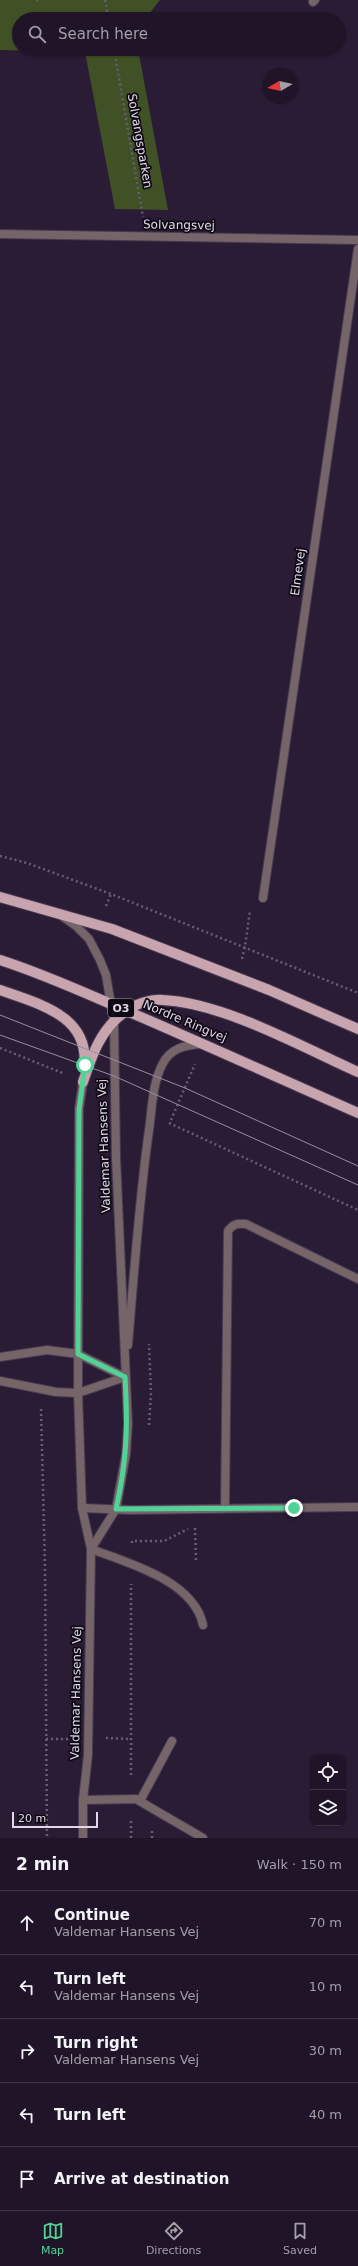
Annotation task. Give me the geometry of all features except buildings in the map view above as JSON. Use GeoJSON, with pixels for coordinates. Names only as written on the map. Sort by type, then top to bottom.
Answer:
{"type":"FeatureCollection","features":[{"type":"Feature","properties":{"kind":"main road"},"geometry":{"type":"LineString","coordinates":[[0,897],[112,929],[269,990],[358,1029]]}},
{"type":"Feature","properties":{"kind":"main road","name":"Nordre Ringvej"},"geometry":{"type":"LineString","coordinates":[[0,960],[29,969],[126,1010],[358,1113]]}},
{"type":"Feature","properties":{"kind":"main road"},"geometry":{"type":"LineString","coordinates":[[0,990],[48,1008],[73,1024],[84,1047],[83,1082]]}},
{"type":"Feature","properties":{"kind":"main road"},"geometry":{"type":"LineString","coordinates":[[83,1082],[94,1051],[103,1034],[114,1022],[126,1010],[147,1002],[162,1000],[207,1007],[254,1025],[358,1072]]}},
{"type":"Feature","properties":{"kind":"street","name":"Solvangsvej"},"geometry":{"type":"LineString","coordinates":[[0,234],[358,240]]}},
{"type":"Feature","properties":{"kind":"street","name":"Elmevej"},"geometry":{"type":"LineString","coordinates":[[263,898],[358,249]]}},
{"type":"Feature","properties":{"kind":"street","name":"Valdemar Hansens Vej"},"geometry":{"type":"LineString","coordinates":[[54,912],[76,926],[89,939],[106,975],[114,1022],[116,1157],[128,1424],[126,1454],[116,1509],[91,1549]]}},
{"type":"Feature","properties":{"kind":"street","name":"Valdemar Hansens Vej"},"geometry":{"type":"LineString","coordinates":[[125,1377],[144,1171],[154,1094],[162,1065],[173,1051],[182,1046],[204,1044]]}},
{"type":"Feature","properties":{"kind":"street","name":"Valdemar Hansens Vej"},"geometry":{"type":"LineString","coordinates":[[83,1082],[79,1110],[78,1393],[82,1508],[91,1549],[88,1755],[83,1800],[83,1838]]}},
{"type":"Feature","properties":{"kind":"street"},"geometry":{"type":"LineString","coordinates":[[225,1508],[228,1231],[232,1225],[239,1223],[246,1224],[358,1279]]}},
{"type":"Feature","properties":{"kind":"street"},"geometry":{"type":"LineString","coordinates":[[0,1357],[47,1350],[78,1354],[125,1377]]}},
{"type":"Feature","properties":{"kind":"street"},"geometry":{"type":"LineString","coordinates":[[0,1381],[56,1392],[78,1393],[125,1377]]}},
{"type":"Feature","properties":{"kind":"street"},"geometry":{"type":"LineString","coordinates":[[82,1508],[358,1507]]}},
{"type":"Feature","properties":{"kind":"street"},"geometry":{"type":"LineString","coordinates":[[91,1549],[131,1563],[175,1586],[192,1600],[198,1610],[203,1624]]}},
{"type":"Feature","properties":{"kind":"street"},"geometry":{"type":"LineString","coordinates":[[140,1801],[172,1742]]}},
{"type":"Feature","properties":{"kind":"street"},"geometry":{"type":"LineString","coordinates":[[83,1800],[131,1799],[140,1801],[203,1838]]}},
{"type":"Feature","properties":{"kind":"path"},"geometry":{"type":"LineString","coordinates":[[36,0],[42,0]]}},
{"type":"Feature","properties":{"kind":"path"},"geometry":{"type":"LineString","coordinates":[[105,0],[107,12]]}},
{"type":"Feature","properties":{"kind":"path","name":"Solvangsparken"},"geometry":{"type":"LineString","coordinates":[[115,56],[146,236]]}},
{"type":"Feature","properties":{"kind":"path"},"geometry":{"type":"LineString","coordinates":[[0,856],[27,863],[104,891],[246,946],[358,994]]}},
{"type":"Feature","properties":{"kind":"path"},"geometry":{"type":"LineString","coordinates":[[246,946],[250,910],[263,898]]}},
{"type":"Feature","properties":{"kind":"path"},"geometry":{"type":"LineString","coordinates":[[0,1048],[45,1064],[83,1082]]}},
{"type":"Feature","properties":{"kind":"path"},"geometry":{"type":"LineString","coordinates":[[170,1123],[358,1210]]}},
{"type":"Feature","properties":{"kind":"path"},"geometry":{"type":"LineString","coordinates":[[34,1407],[41,1408],[45,1567],[47,1838]]}},
{"type":"Feature","properties":{"kind":"path"},"geometry":{"type":"LineString","coordinates":[[195,1526],[196,1562]]}},
{"type":"Feature","properties":{"kind":"green space"},"geometry":{"type":"Polygon","coordinates":[[[0,0],[160,0],[151,12],[12,12],[12,50],[0,50],[0,0]]]}},
{"type":"Feature","properties":{"kind":"green space"},"geometry":{"type":"Polygon","coordinates":[[[86,56],[139,56],[168,210],[115,209],[86,56]]]}},
{"type":"Feature","properties":{"kind":"tram line"},"geometry":{"type":"LineString","coordinates":[[0,1015],[185,1088],[358,1166]]}},
{"type":"Feature","properties":{"kind":"tram line"},"geometry":{"type":"LineString","coordinates":[[0,1035],[114,1076],[358,1185]]}},
{"type":"Feature","properties":{"kind":"route"},"geometry":{"type":"LineString","coordinates":[[85,1065],[79,1110],[78,1354],[125,1377],[128,1424],[126,1454],[116,1509],[294,1508]]}}]}
